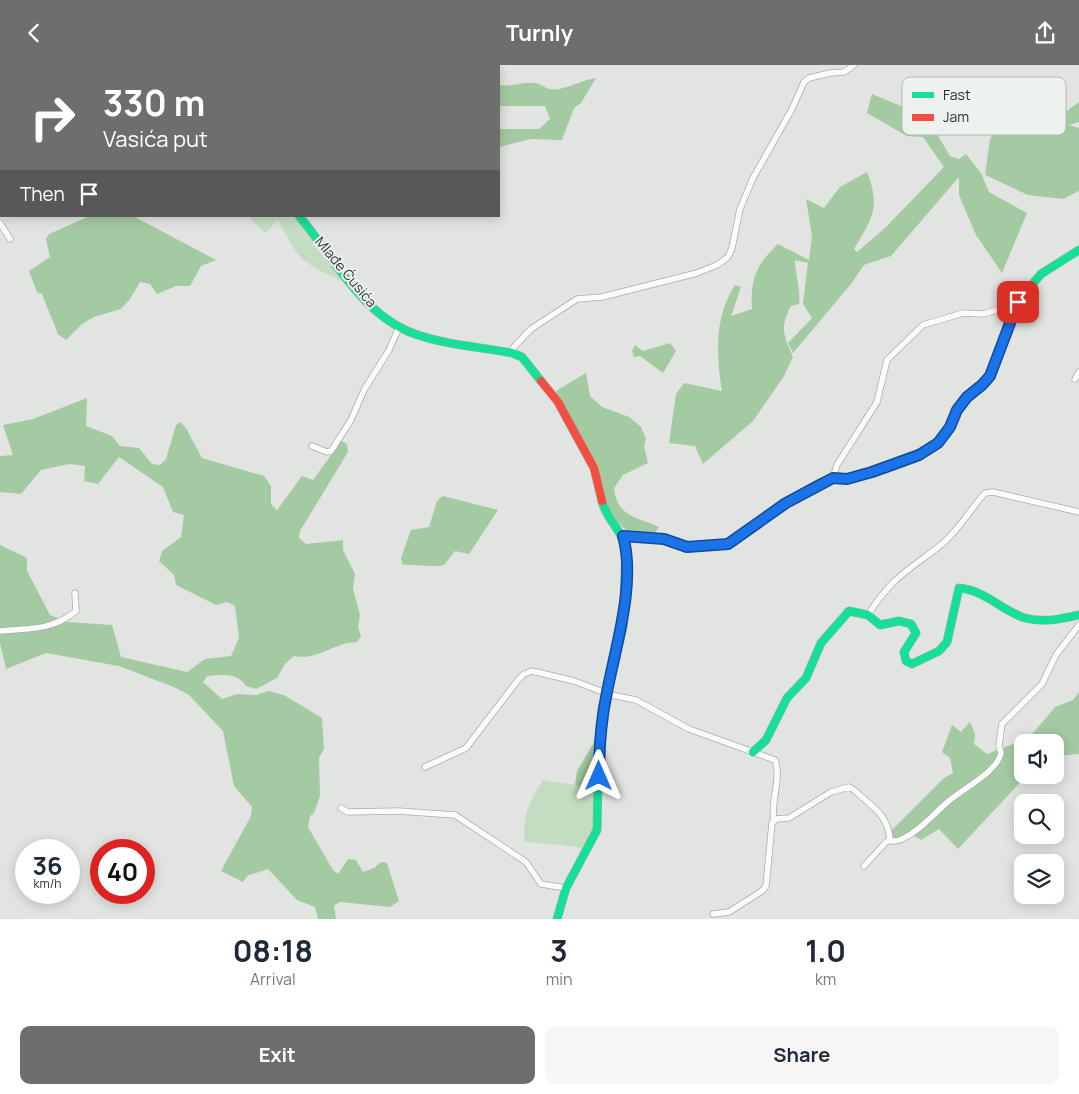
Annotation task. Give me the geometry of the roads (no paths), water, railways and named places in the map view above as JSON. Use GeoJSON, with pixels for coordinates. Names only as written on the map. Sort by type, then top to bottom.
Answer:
{"type":"FeatureCollection","features":[{"type":"Feature","properties":{"kind":"street"},"geometry":{"type":"LineString","coordinates":[[556,919],[566,888],[597,830],[599,740],[607,692],[623,627],[627,557],[623,536],[604,514],[594,468],[558,402],[522,357],[512,353],[514,347],[531,329],[577,299],[602,297],[696,273],[717,265],[728,257],[732,248],[740,209],[753,178],[792,109],[804,82],[809,78],[844,72],[854,65]]}},
{"type":"Feature","properties":{"kind":"street","name":"Mlađe Ćusića"},"geometry":{"type":"LineString","coordinates":[[300,217],[374,308],[399,327],[418,335],[512,353]]}},
{"type":"Feature","properties":{"kind":"street"},"geometry":{"type":"LineString","coordinates":[[0,223],[10,239]]}},
{"type":"Feature","properties":{"kind":"street"},"geometry":{"type":"LineString","coordinates":[[623,536],[664,539],[687,547],[728,544],[786,503],[833,478],[847,479],[919,455],[938,443],[950,427],[957,410],[967,397],[990,376],[998,360],[1016,305],[1041,274],[1079,250]]}},
{"type":"Feature","properties":{"kind":"street"},"geometry":{"type":"LineString","coordinates":[[833,478],[837,465],[877,402],[887,360],[923,325],[963,313],[983,314],[1016,305]]}},
{"type":"Feature","properties":{"kind":"street"},"geometry":{"type":"LineString","coordinates":[[312,446],[327,452],[331,451],[351,420],[364,390],[389,350],[399,327]]}},
{"type":"Feature","properties":{"kind":"street"},"geometry":{"type":"LineString","coordinates":[[1075,379],[1079,372]]}},
{"type":"Feature","properties":{"kind":"street"},"geometry":{"type":"LineString","coordinates":[[868,615],[885,588],[907,569],[936,549],[985,493],[993,492],[1079,512]]}},
{"type":"Feature","properties":{"kind":"street"},"geometry":{"type":"LineString","coordinates":[[753,752],[766,740],[787,698],[804,682],[822,643],[835,625],[849,611],[868,615],[880,625],[901,619],[914,625],[916,633],[904,652],[906,661],[912,664],[939,651],[947,642],[959,588],[988,598],[1028,619],[1057,620],[1079,615]]}},
{"type":"Feature","properties":{"kind":"street"},"geometry":{"type":"LineString","coordinates":[[0,631],[45,627],[61,623],[76,611],[75,593]]}},
{"type":"Feature","properties":{"kind":"street"},"geometry":{"type":"LineString","coordinates":[[864,866],[887,841],[900,841],[918,830],[949,800],[972,786],[998,761],[1002,753],[999,745],[1002,724],[1042,684],[1056,655],[1079,625]]}},
{"type":"Feature","properties":{"kind":"street"},"geometry":{"type":"LineString","coordinates":[[425,767],[466,748],[518,680],[528,672],[574,681],[636,700],[690,729],[770,757],[775,760],[777,766],[773,809],[774,821],[772,823],[767,881],[762,891],[729,913],[713,914]]}},
{"type":"Feature","properties":{"kind":"street"},"geometry":{"type":"LineString","coordinates":[[774,821],[789,818],[831,792],[849,787],[886,820],[890,841]]}},
{"type":"Feature","properties":{"kind":"street"},"geometry":{"type":"LineString","coordinates":[[341,809],[348,812],[398,811],[455,815],[526,862],[541,884],[566,888]]}}]}
